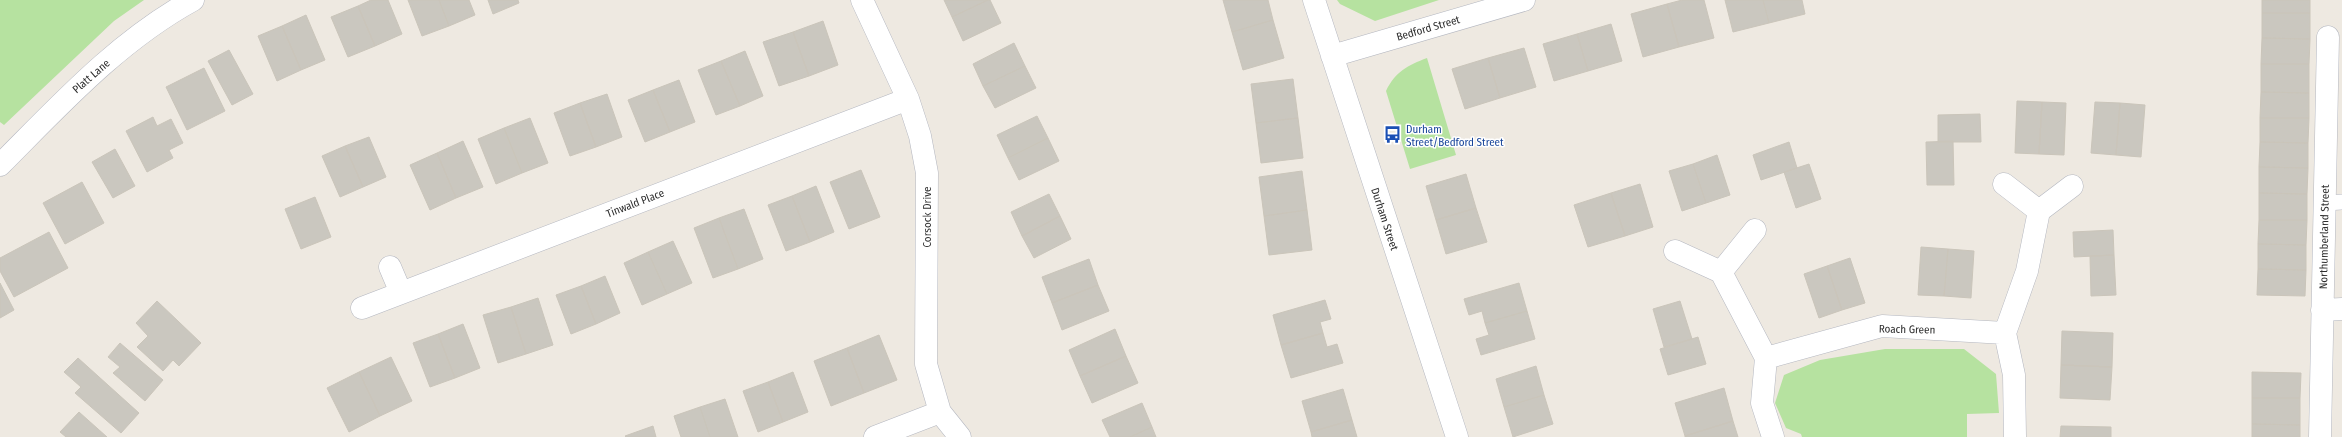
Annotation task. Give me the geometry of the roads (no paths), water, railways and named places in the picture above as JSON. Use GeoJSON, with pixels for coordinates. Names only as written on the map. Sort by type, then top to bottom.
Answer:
{"type":"FeatureCollection","features":[{"type":"Feature","properties":{"kind":"street","name":"Platt Lane"},"geometry":{"type":"LineString","coordinates":[[0,165],[90,74],[170,13],[193,0]]}},
{"type":"Feature","properties":{"kind":"street","name":"Corsock Drive"},"geometry":{"type":"LineString","coordinates":[[862,0],[908,99],[927,173],[926,364],[940,412],[960,437]]}},
{"type":"Feature","properties":{"kind":"street","name":"Durham Street"},"geometry":{"type":"LineString","coordinates":[[1314,0],[1457,437]]}},
{"type":"Feature","properties":{"kind":"street","name":"Bedford Street"},"geometry":{"type":"LineString","coordinates":[[1332,56],[1524,0]]}},
{"type":"Feature","properties":{"kind":"street","name":"Northumberland Street"},"geometry":{"type":"LineString","coordinates":[[2320,437],[2332,310],[2334,86],[2328,37]]}},
{"type":"Feature","properties":{"kind":"street","name":"Tinwald Place"},"geometry":{"type":"LineString","coordinates":[[362,308],[908,99]]}},
{"type":"Feature","properties":{"kind":"street"},"geometry":{"type":"LineString","coordinates":[[2004,184],[2040,211]]}},
{"type":"Feature","properties":{"kind":"street"},"geometry":{"type":"LineString","coordinates":[[2015,437],[2014,375],[2005,333],[2027,272],[2040,211],[2072,186]]}},
{"type":"Feature","properties":{"kind":"street"},"geometry":{"type":"LineString","coordinates":[[1721,272],[1755,230]]}},
{"type":"Feature","properties":{"kind":"street"},"geometry":{"type":"LineString","coordinates":[[1675,250],[1721,272],[1766,358],[1762,403],[1773,437]]}},
{"type":"Feature","properties":{"kind":"street"},"geometry":{"type":"LineString","coordinates":[[390,267],[401,293]]}},
{"type":"Feature","properties":{"kind":"street","name":"Roach Green"},"geometry":{"type":"LineString","coordinates":[[1766,358],[1882,326],[2005,333]]}},
{"type":"Feature","properties":{"kind":"street"},"geometry":{"type":"LineString","coordinates":[[875,437],[940,412]]}},
{"type":"Feature","properties":{"kind":"place","name":"Durham Street/Bedford Street"},"geometry":{"type":"Point","coordinates":[1393,135]}}]}
